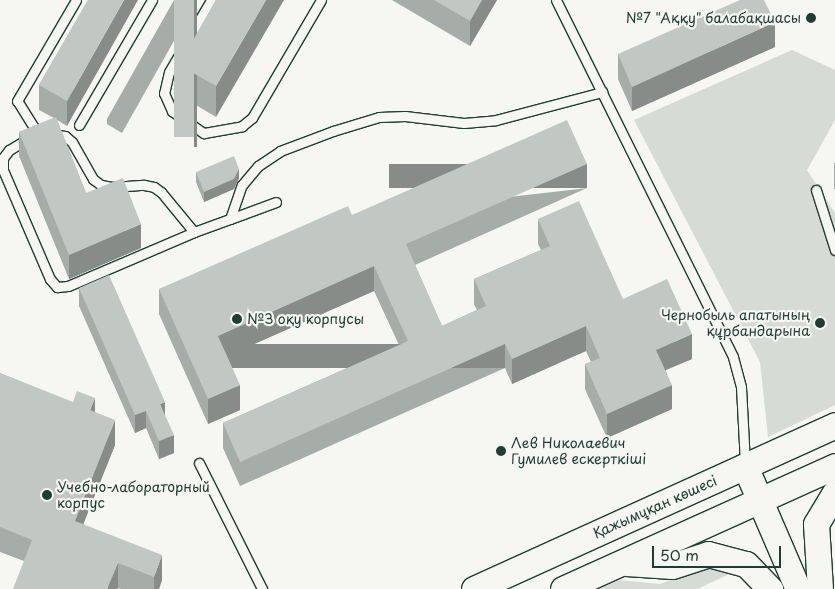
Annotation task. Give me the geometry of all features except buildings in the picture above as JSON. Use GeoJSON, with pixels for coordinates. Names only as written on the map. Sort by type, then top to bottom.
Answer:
{"type":"FeatureCollection","features":[{"type":"Feature","properties":{"kind":"main road","name":"Қажымұқан көшесі"},"geometry":{"type":"LineString","coordinates":[[474,589],[835,425]]}},
{"type":"Feature","properties":{"kind":"main road"},"geometry":{"type":"LineString","coordinates":[[745,466],[798,589]]}},
{"type":"Feature","properties":{"kind":"main road"},"geometry":{"type":"LineString","coordinates":[[577,586],[621,563],[835,466]]}},
{"type":"Feature","properties":{"kind":"main road"},"geometry":{"type":"LineString","coordinates":[[820,589],[816,524],[835,492]]}},
{"type":"Feature","properties":{"kind":"main road"},"geometry":{"type":"LineString","coordinates":[[621,563],[672,566],[708,554],[746,564],[770,589]]}},
{"type":"Feature","properties":{"kind":"lane"},"geometry":{"type":"LineString","coordinates":[[36,134],[17,101],[76,0]]}},
{"type":"Feature","properties":{"kind":"lane"},"geometry":{"type":"LineString","coordinates":[[79,125],[152,0]]}},
{"type":"Feature","properties":{"kind":"lane"},"geometry":{"type":"LineString","coordinates":[[211,0],[169,72],[164,93],[172,111],[204,133],[242,126],[252,118],[321,0]]}},
{"type":"Feature","properties":{"kind":"lane"},"geometry":{"type":"LineString","coordinates":[[556,0],[733,357],[741,387],[745,466]]}},
{"type":"Feature","properties":{"kind":"lane"},"geometry":{"type":"LineString","coordinates":[[230,219],[242,186],[258,166],[280,151],[333,131],[387,117],[405,116],[464,123],[496,120],[602,92]]}},
{"type":"Feature","properties":{"kind":"lane"},"geometry":{"type":"LineString","coordinates":[[194,232],[161,192],[154,187],[112,188],[101,185],[93,179],[72,142],[66,136],[36,134],[9,150],[3,158],[3,170],[50,279],[57,287],[68,286],[194,232],[276,202]]}},
{"type":"Feature","properties":{"kind":"lane"},"geometry":{"type":"LineString","coordinates":[[816,190],[835,250]]}},
{"type":"Feature","properties":{"kind":"lane"},"geometry":{"type":"LineString","coordinates":[[199,463],[262,589]]}},
{"type":"Feature","properties":{"kind":"shaded area"},"geometry":{"type":"Polygon","coordinates":[[[792,50],[835,70],[835,120],[807,170],[835,213],[835,405],[768,437],[760,362],[634,120],[792,50]]]}},
{"type":"Feature","properties":{"kind":"shaded area"},"geometry":{"type":"Polygon","coordinates":[[[719,566],[736,571],[697,589],[600,589],[619,580],[660,584],[701,569],[719,566]]]}},
{"type":"Feature","properties":{"kind":"place","name":"№7 \"Аққу\" балабақшасы"},"geometry":{"type":"Point","coordinates":[811,18]}},
{"type":"Feature","properties":{"kind":"place","name":"№3 оқу корпусы"},"geometry":{"type":"Point","coordinates":[237,319]}},
{"type":"Feature","properties":{"kind":"place","name":"Чернобыль апатының құрбандарына"},"geometry":{"type":"Point","coordinates":[820,323]}},
{"type":"Feature","properties":{"kind":"place","name":"Лев Николаевич Гумилев ескерткіші"},"geometry":{"type":"Point","coordinates":[501,451]}},
{"type":"Feature","properties":{"kind":"place","name":"Учебно-лабораторный корпус"},"geometry":{"type":"Point","coordinates":[47,495]}}]}
